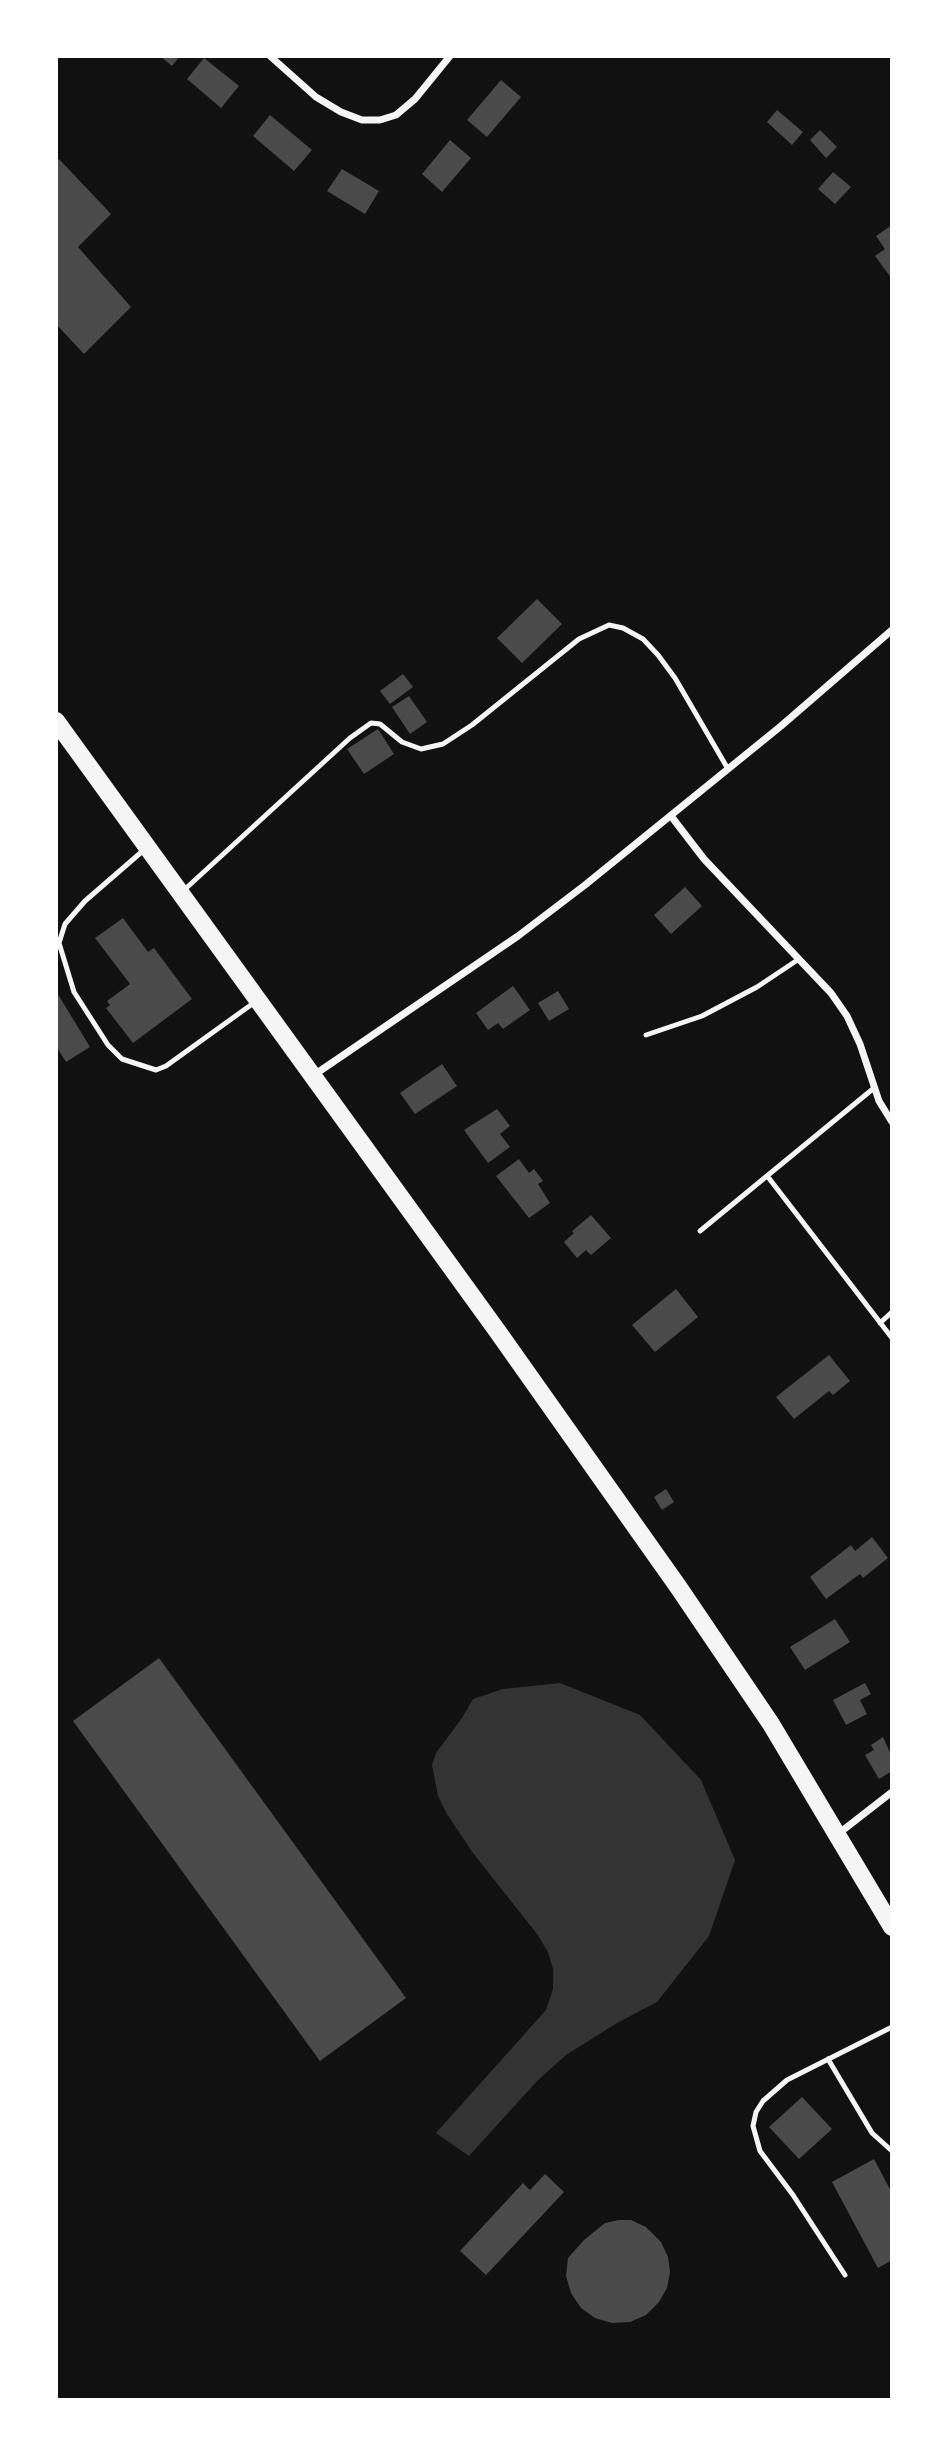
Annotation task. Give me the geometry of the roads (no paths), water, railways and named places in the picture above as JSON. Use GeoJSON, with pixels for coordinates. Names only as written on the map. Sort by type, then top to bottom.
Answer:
{"type":"FeatureCollection","features":[{"type":"Feature","properties":{"kind":"main road"},"geometry":{"type":"LineString","coordinates":[[56,721],[313,1075],[679,1588],[771,1724],[892,1927]]}},
{"type":"Feature","properties":{"kind":"street"},"geometry":{"type":"LineString","coordinates":[[270,56],[316,97],[341,112],[362,120],[380,120],[396,115],[415,99],[450,56]]}},
{"type":"Feature","properties":{"kind":"street"},"geometry":{"type":"LineString","coordinates":[[313,1075],[518,936],[671,816],[892,630]]}},
{"type":"Feature","properties":{"kind":"street"},"geometry":{"type":"LineString","coordinates":[[671,816],[705,859],[831,993],[847,1016],[860,1044],[874,1088],[892,1122]]}},
{"type":"Feature","properties":{"kind":"street"},"geometry":{"type":"LineString","coordinates":[[837,1834],[892,1792]]}},
{"type":"Feature","properties":{"kind":"lane"},"geometry":{"type":"LineString","coordinates":[[181,893],[350,738],[371,723],[380,724],[402,742],[421,749],[443,744],[472,725],[579,639],[608,625],[623,628],[643,639],[658,655],[675,678],[728,769]]}},
{"type":"Feature","properties":{"kind":"lane"},"geometry":{"type":"LineString","coordinates":[[148,847],[85,901],[65,924],[58,943],[74,992],[108,1045],[122,1059],[156,1070],[166,1066],[258,1000]]}},
{"type":"Feature","properties":{"kind":"lane"},"geometry":{"type":"LineString","coordinates":[[646,1035],[702,1017],[757,987],[799,959]]}},
{"type":"Feature","properties":{"kind":"lane"},"geometry":{"type":"LineString","coordinates":[[700,1231],[874,1088]]}},
{"type":"Feature","properties":{"kind":"lane"},"geometry":{"type":"LineString","coordinates":[[768,1177],[892,1338]]}},
{"type":"Feature","properties":{"kind":"lane"},"geometry":{"type":"LineString","coordinates":[[880,1323],[892,1312]]}},
{"type":"Feature","properties":{"kind":"lane"},"geometry":{"type":"LineString","coordinates":[[845,2275],[793,2195],[760,2151],[753,2126],[756,2112],[774,2089],[892,2027]]}},
{"type":"Feature","properties":{"kind":"lane"},"geometry":{"type":"LineString","coordinates":[[828,2059],[873,2133],[892,2151]]}}]}
